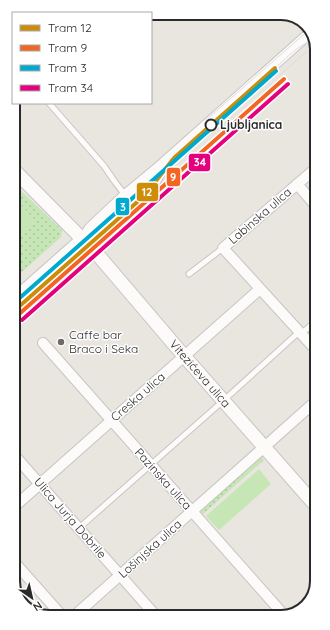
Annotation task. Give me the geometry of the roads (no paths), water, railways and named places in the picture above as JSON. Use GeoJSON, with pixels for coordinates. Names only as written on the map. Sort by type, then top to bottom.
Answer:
{"type":"FeatureCollection","features":[{"type":"Feature","properties":{"kind":"street"},"geometry":{"type":"LineString","coordinates":[[20,295],[83,239],[90,228],[307,36]]}},
{"type":"Feature","properties":{"kind":"street"},"geometry":{"type":"LineString","coordinates":[[83,239],[97,235],[147,191],[156,180],[168,160]]}},
{"type":"Feature","properties":{"kind":"street","name":"Labinska ulica"},"geometry":{"type":"LineString","coordinates":[[223,248],[310,173]]}},
{"type":"Feature","properties":{"kind":"street","name":"Vitezićeva ulica"},"geometry":{"type":"LineString","coordinates":[[20,176],[103,261],[223,401],[310,499]]}},
{"type":"Feature","properties":{"kind":"street"},"geometry":{"type":"LineString","coordinates":[[297,184],[310,199]]}},
{"type":"Feature","properties":{"kind":"street"},"geometry":{"type":"LineString","coordinates":[[223,248],[310,344]]}},
{"type":"Feature","properties":{"kind":"street","name":"Creska ulica"},"geometry":{"type":"LineString","coordinates":[[20,502],[260,288]]}},
{"type":"Feature","properties":{"kind":"street","name":"Pazinska ulica"},"geometry":{"type":"LineString","coordinates":[[43,343],[279,610]]}},
{"type":"Feature","properties":{"kind":"street","name":"Lošinjska ulica"},"geometry":{"type":"LineString","coordinates":[[81,610],[310,406]]}},
{"type":"Feature","properties":{"kind":"street","name":"Ulica Jurja Dobrile"},"geometry":{"type":"LineString","coordinates":[[20,462],[151,610]]}},
{"type":"Feature","properties":{"kind":"street"},"geometry":{"type":"LineString","coordinates":[[20,569],[57,610]]}},
{"type":"Feature","properties":{"kind":"lane"},"geometry":{"type":"LineString","coordinates":[[50,104],[104,166],[132,204]]}},
{"type":"Feature","properties":{"kind":"lane"},"geometry":{"type":"LineString","coordinates":[[190,274],[223,248]]}},
{"type":"Feature","properties":{"kind":"lane"},"geometry":{"type":"LineString","coordinates":[[79,528],[310,326]]}},
{"type":"Feature","properties":{"kind":"tram line"},"geometry":{"type":"LineString","coordinates":[[206,120],[305,33]]}},
{"type":"Feature","properties":{"kind":"tram line"},"geometry":{"type":"LineString","coordinates":[[275,68],[298,48],[309,42]]}},
{"type":"Feature","properties":{"kind":"tram line"},"geometry":{"type":"LineString","coordinates":[[280,75],[310,49]]}},
{"type":"Feature","properties":{"kind":"tram line","name":"12"},"geometry":{"type":"LineString","coordinates":[[20,306],[144,196],[174,158],[275,68]]}},
{"type":"Feature","properties":{"kind":"tram line","name":"3"},"geometry":{"type":"LineString","coordinates":[[20,298],[276,71]]}},
{"type":"Feature","properties":{"kind":"tram line","name":"9"},"geometry":{"type":"LineString","coordinates":[[20,313],[284,79]]}},
{"type":"Feature","properties":{"kind":"tram line","name":"34"},"geometry":{"type":"LineString","coordinates":[[22,320],[288,84]]}},
{"type":"Feature","properties":{"kind":"place","name":"Ljubljanica"},"geometry":{"type":"Point","coordinates":[211,125]}},
{"type":"Feature","properties":{"kind":"place","name":"Caffe bar Braco i Seka"},"geometry":{"type":"Point","coordinates":[61,342]}}]}
